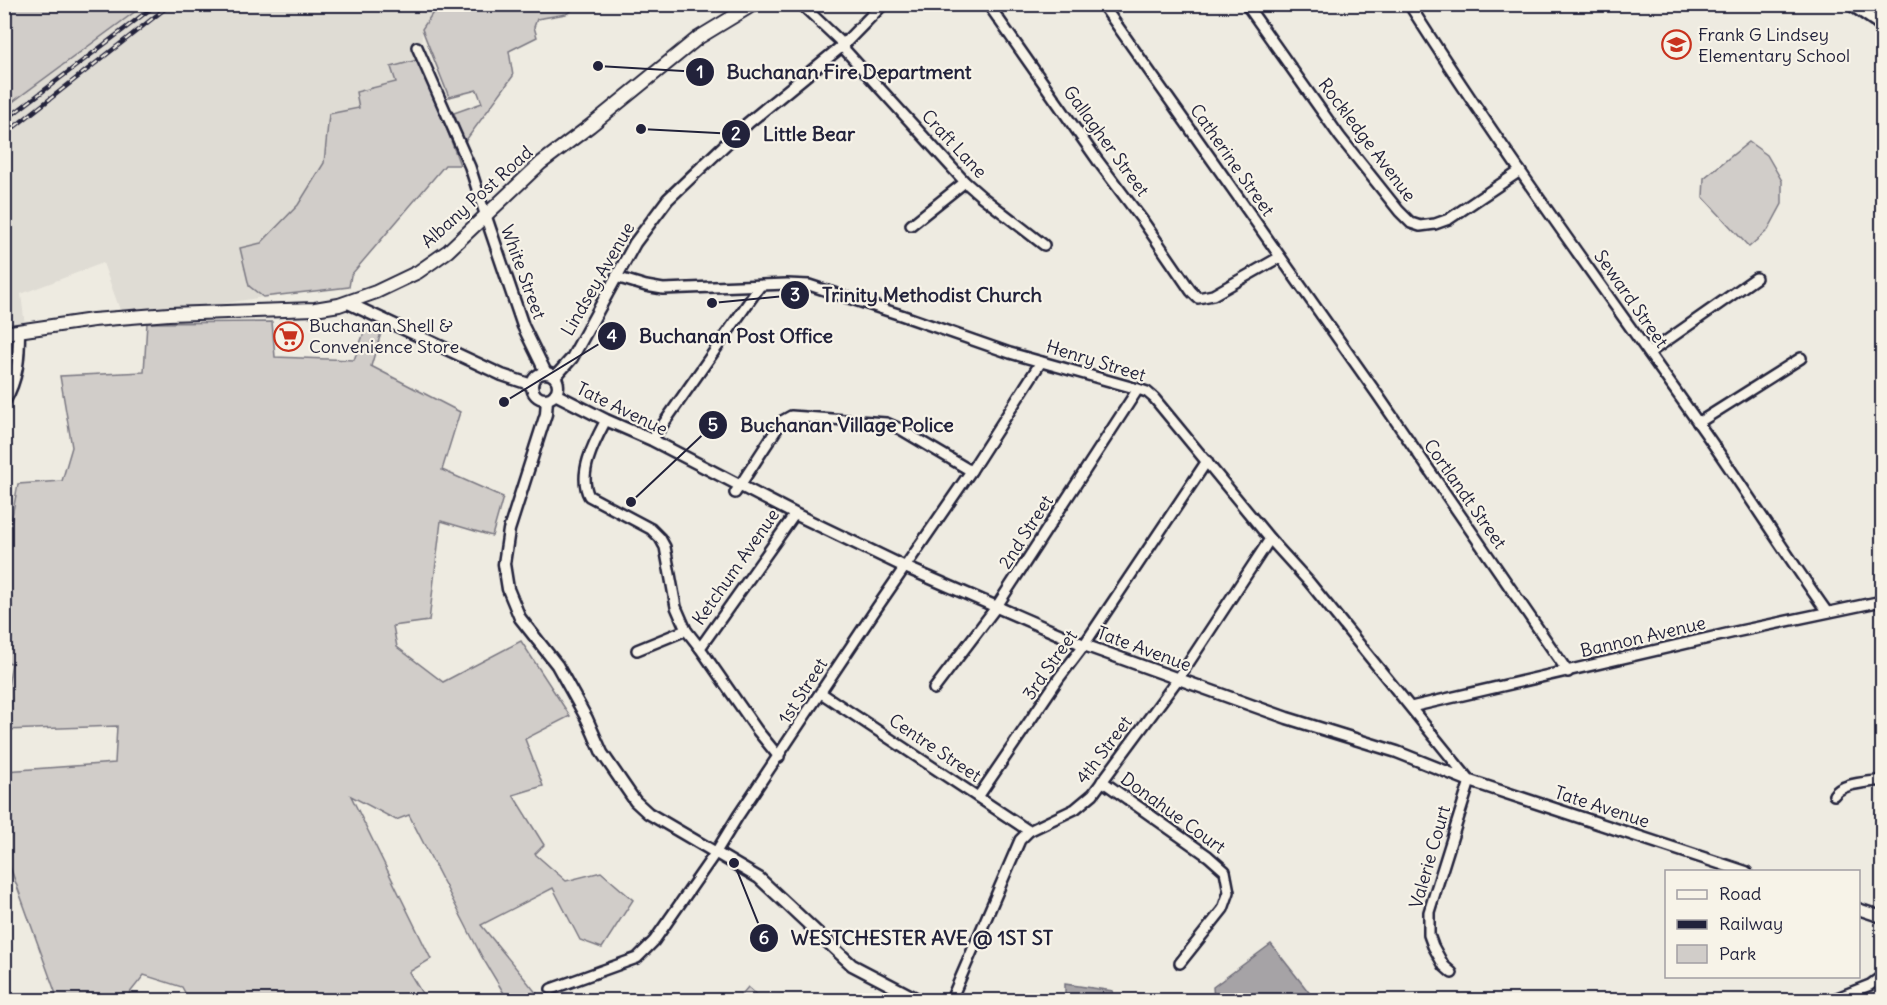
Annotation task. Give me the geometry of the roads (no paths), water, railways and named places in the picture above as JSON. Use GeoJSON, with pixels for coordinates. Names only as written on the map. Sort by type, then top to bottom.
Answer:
{"type":"FeatureCollection","features":[{"type":"Feature","properties":{"kind":"main road","name":"Albany Post Road"},"geometry":{"type":"LineString","coordinates":[[4,333],[93,320],[169,314],[307,310],[348,303],[385,288],[425,267],[456,245],[541,163],[698,38],[754,4]]}},
{"type":"Feature","properties":{"kind":"street","name":"Craft Lane"},"geometry":{"type":"LineString","coordinates":[[801,4],[839,40],[965,182],[1044,245]]}},
{"type":"Feature","properties":{"kind":"street","name":"Lindsey Avenue"},"geometry":{"type":"LineString","coordinates":[[550,375],[572,358],[635,243],[668,200],[748,123],[842,46],[883,4]]}},
{"type":"Feature","properties":{"kind":"street","name":"Gallagher Street"},"geometry":{"type":"LineString","coordinates":[[988,4],[1197,297],[1214,295],[1280,257]]}},
{"type":"Feature","properties":{"kind":"street","name":"Catherine Street"},"geometry":{"type":"LineString","coordinates":[[1102,4],[1335,334]]}},
{"type":"Feature","properties":{"kind":"street","name":"Rockledge Avenue"},"geometry":{"type":"LineString","coordinates":[[1246,4],[1340,137],[1411,223],[1420,226],[1449,219],[1520,171]]}},
{"type":"Feature","properties":{"kind":"street","name":"Seward Street"},"geometry":{"type":"LineString","coordinates":[[1409,4],[1520,171],[1698,423],[1827,612]]}},
{"type":"Feature","properties":{"kind":"street"},"geometry":{"type":"LineString","coordinates":[[1850,4],[1882,26]]}},
{"type":"Feature","properties":{"kind":"street","name":"White Street"},"geometry":{"type":"LineString","coordinates":[[417,47],[470,167],[523,326],[550,375]]}},
{"type":"Feature","properties":{"kind":"street"},"geometry":{"type":"LineString","coordinates":[[911,225],[965,182]]}},
{"type":"Feature","properties":{"kind":"street","name":"Henry Street"},"geometry":{"type":"LineString","coordinates":[[616,277],[663,289],[809,285],[1041,362],[1147,392],[1309,582],[1470,781]]}},
{"type":"Feature","properties":{"kind":"street"},"geometry":{"type":"LineString","coordinates":[[1648,353],[1756,278]]}},
{"type":"Feature","properties":{"kind":"street"},"geometry":{"type":"LineString","coordinates":[[651,440],[760,286]]}},
{"type":"Feature","properties":{"kind":"street"},"geometry":{"type":"LineString","coordinates":[[348,303],[494,372],[532,386]]}},
{"type":"Feature","properties":{"kind":"street"},"geometry":{"type":"LineString","coordinates":[[4,402],[18,369],[19,331]]}},
{"type":"Feature","properties":{"kind":"street","name":"Cortlandt Street"},"geometry":{"type":"LineString","coordinates":[[1335,334],[1568,672]]}},
{"type":"Feature","properties":{"kind":"street"},"geometry":{"type":"LineString","coordinates":[[1698,423],[1801,358]]}},
{"type":"Feature","properties":{"kind":"street","name":"1st Street"},"geometry":{"type":"LineString","coordinates":[[551,989],[622,965],[645,952],[654,941],[972,471],[1041,362]]}},
{"type":"Feature","properties":{"kind":"street"},"geometry":{"type":"LineString","coordinates":[[551,397],[537,396],[533,391],[532,386],[536,376],[550,375],[558,386],[551,397],[512,519],[505,548],[504,564],[511,598],[520,618],[557,665],[587,719],[602,753],[635,801],[663,822],[759,878],[852,965],[919,1000]]}},
{"type":"Feature","properties":{"kind":"street","name":"2nd Street"},"geometry":{"type":"LineString","coordinates":[[934,688],[997,606],[1138,389]]}},
{"type":"Feature","properties":{"kind":"street","name":"Tate Avenue"},"geometry":{"type":"LineString","coordinates":[[551,397],[651,440],[737,489],[905,567],[1084,645],[1287,718],[1397,752],[1470,781],[1740,870]]}},
{"type":"Feature","properties":{"kind":"street"},"geometry":{"type":"LineString","coordinates":[[737,489],[786,417],[791,416],[886,423],[972,471]]}},
{"type":"Feature","properties":{"kind":"street"},"geometry":{"type":"LineString","coordinates":[[606,420],[594,443],[588,464],[586,489],[589,496],[651,529],[660,538],[665,547],[676,608],[686,630],[700,648]]}},
{"type":"Feature","properties":{"kind":"street","name":"3rd Street"},"geometry":{"type":"LineString","coordinates":[[978,797],[1084,645],[1207,461]]}},
{"type":"Feature","properties":{"kind":"street","name":"Ketchum Avenue"},"geometry":{"type":"LineString","coordinates":[[779,757],[757,730],[700,648],[795,514]]}},
{"type":"Feature","properties":{"kind":"street","name":"4th Street"},"geometry":{"type":"LineString","coordinates":[[1029,831],[1075,809],[1093,794],[1178,679],[1270,539]]}},
{"type":"Feature","properties":{"kind":"street","name":"Bannon Avenue"},"geometry":{"type":"LineString","coordinates":[[1411,706],[1882,601]]}},
{"type":"Feature","properties":{"kind":"street"},"geometry":{"type":"LineString","coordinates":[[637,650],[686,630]]}},
{"type":"Feature","properties":{"kind":"street","name":"Centre Street"},"geometry":{"type":"LineString","coordinates":[[821,693],[1029,831]]}},
{"type":"Feature","properties":{"kind":"street"},"geometry":{"type":"LineString","coordinates":[[1834,795],[1846,786],[1882,780]]}},
{"type":"Feature","properties":{"kind":"street","name":"Donahue Court"},"geometry":{"type":"LineString","coordinates":[[1102,781],[1208,856],[1225,871],[1229,892],[1223,909],[1180,963]]}},
{"type":"Feature","properties":{"kind":"street","name":"Valerie Court"},"geometry":{"type":"LineString","coordinates":[[1452,973],[1444,966],[1433,946],[1429,935],[1429,912],[1470,781]]}},
{"type":"Feature","properties":{"kind":"street"},"geometry":{"type":"LineString","coordinates":[[951,1000],[1020,840],[1029,831]]}},
{"type":"Feature","properties":{"kind":"street"},"geometry":{"type":"LineString","coordinates":[[1860,910],[1882,917]]}},
{"type":"Feature","properties":{"kind":"street"},"geometry":{"type":"LineString","coordinates":[[1832,1000],[1881,979]]}},
{"type":"Feature","properties":{"kind":"railway"},"geometry":{"type":"LineString","coordinates":[[4,121],[157,4]]}},
{"type":"Feature","properties":{"kind":"railway"},"geometry":{"type":"LineString","coordinates":[[4,135],[171,4]]}},
{"type":"Feature","properties":{"kind":"place","name":"Frank G Lindsey Elementary School"},"geometry":{"type":"Point","coordinates":[1677,45]}},
{"type":"Feature","properties":{"kind":"place","name":"Buchanan Fire Department"},"geometry":{"type":"Point","coordinates":[598,66]}},
{"type":"Feature","properties":{"kind":"place","name":"Little Bear"},"geometry":{"type":"Point","coordinates":[641,129]}},
{"type":"Feature","properties":{"kind":"place","name":"Trinity Methodist Church"},"geometry":{"type":"Point","coordinates":[712,303]}},
{"type":"Feature","properties":{"kind":"place","name":"Buchanan Shell & Convenience Store"},"geometry":{"type":"Point","coordinates":[288,336]}},
{"type":"Feature","properties":{"kind":"place","name":"Buchanan Post Office"},"geometry":{"type":"Point","coordinates":[504,402]}},
{"type":"Feature","properties":{"kind":"place","name":"Buchanan Village Police"},"geometry":{"type":"Point","coordinates":[631,502]}},
{"type":"Feature","properties":{"kind":"place","name":"WESTCHESTER AVE @ 1ST ST"},"geometry":{"type":"Point","coordinates":[734,863]}}]}
